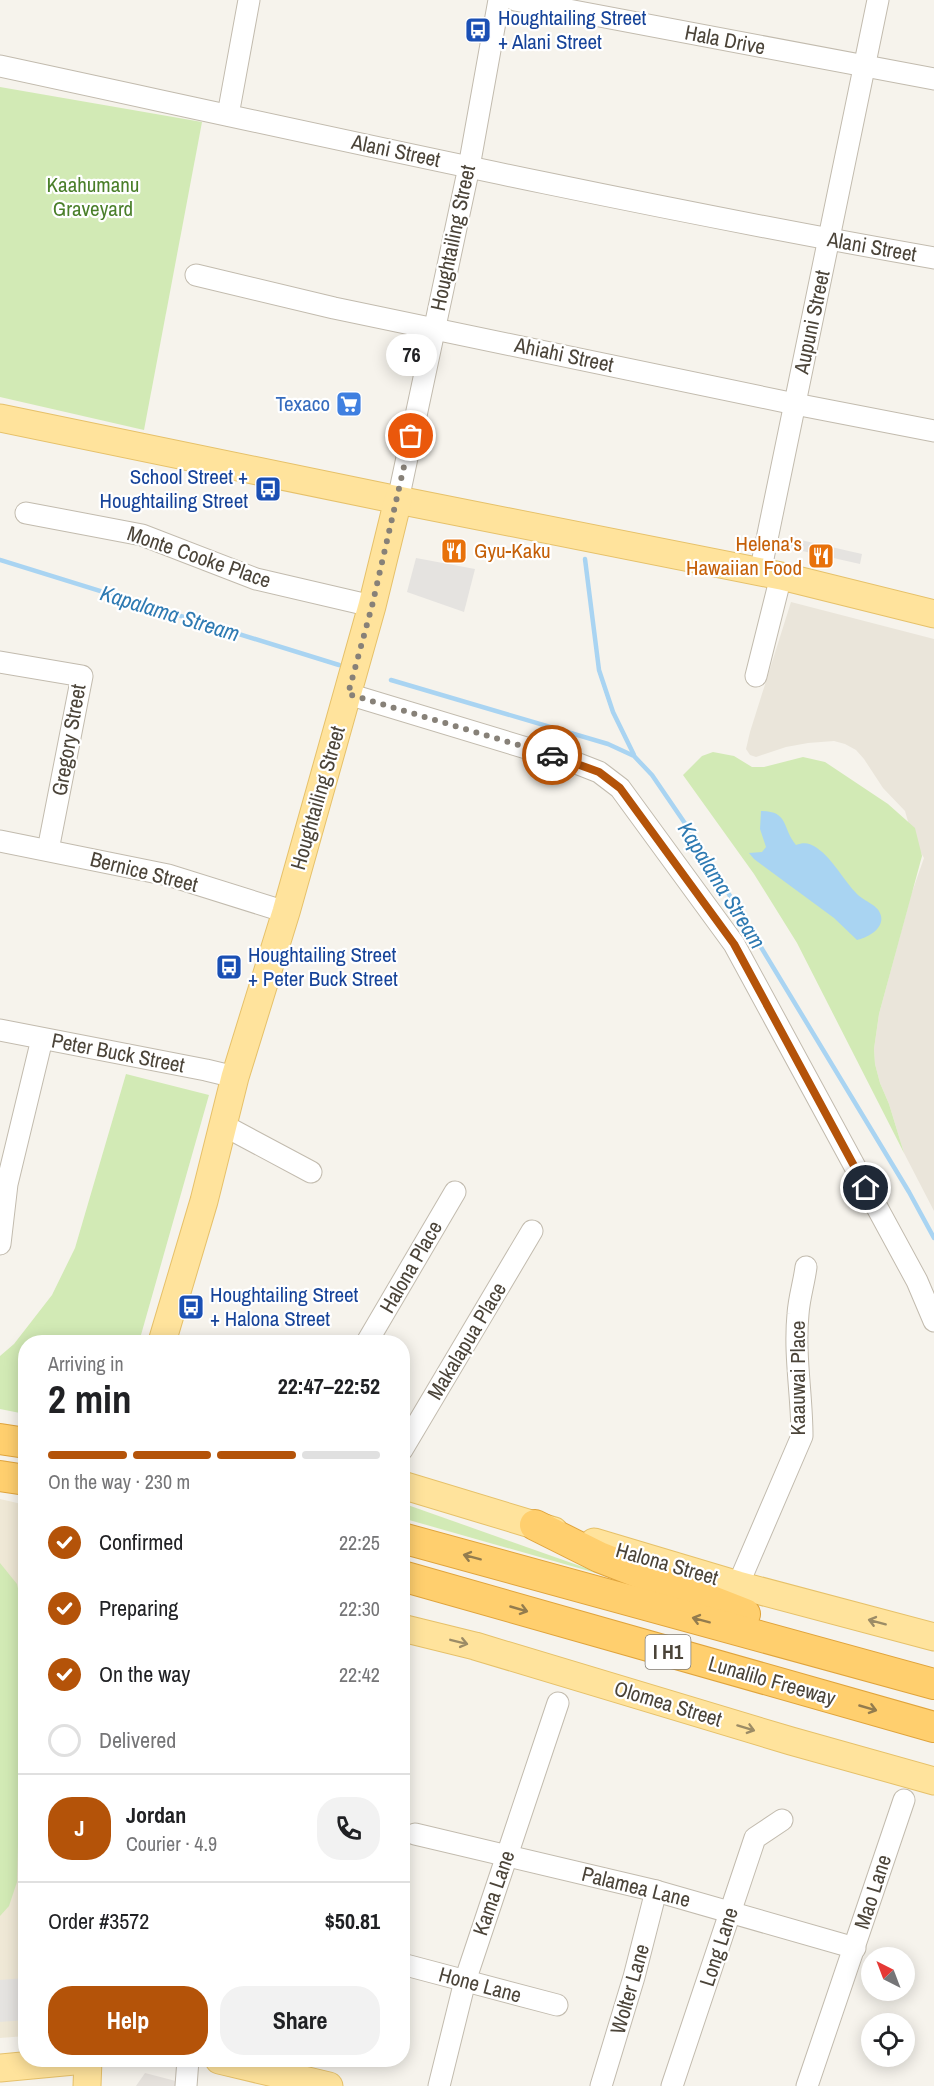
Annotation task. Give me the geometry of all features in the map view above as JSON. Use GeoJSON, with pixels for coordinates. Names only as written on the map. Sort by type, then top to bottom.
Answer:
{"type":"FeatureCollection","features":[{"type":"Feature","properties":{"kind":"highway"},"geometry":{"type":"LineString","coordinates":[[0,1439],[18,1442]]}},
{"type":"Feature","properties":{"kind":"highway"},"geometry":{"type":"LineString","coordinates":[[0,1476],[18,1479]]}},
{"type":"Feature","properties":{"kind":"highway"},"geometry":{"type":"LineString","coordinates":[[535,1525],[620,1565],[926,1682]]}},
{"type":"Feature","properties":{"kind":"highway","name":"Lunalilo Freeway"},"geometry":{"type":"LineString","coordinates":[[410,1540],[926,1682]]}},
{"type":"Feature","properties":{"kind":"highway","name":"Lunalilo Freeway"},"geometry":{"type":"LineString","coordinates":[[410,1578],[934,1726]]}},
{"type":"Feature","properties":{"kind":"main road"},"geometry":{"type":"LineString","coordinates":[[0,418],[771,574],[934,614]]}},
{"type":"Feature","properties":{"kind":"main road","name":"Houghtailing Street"},"geometry":{"type":"LineString","coordinates":[[164,1335],[204,1201],[235,1077],[286,912],[348,694],[398,500]]}},
{"type":"Feature","properties":{"kind":"main road","name":"Halona Street"},"geometry":{"type":"LineString","coordinates":[[410,1487],[738,1584],[934,1637]]}},
{"type":"Feature","properties":{"kind":"main road","name":"Olomea Street"},"geometry":{"type":"LineString","coordinates":[[410,1630],[475,1646],[791,1741],[934,1781]]}},
{"type":"Feature","properties":{"kind":"main road"},"geometry":{"type":"LineString","coordinates":[[0,2068],[18,2066]]}},
{"type":"Feature","properties":{"kind":"main road"},"geometry":{"type":"LineString","coordinates":[[87,2067],[87,2086]]}},
{"type":"Feature","properties":{"kind":"main road"},"geometry":{"type":"LineString","coordinates":[[249,2067],[329,2086]]}},
{"type":"Feature","properties":{"kind":"street"},"geometry":{"type":"LineString","coordinates":[[228,115],[249,0]]}},
{"type":"Feature","properties":{"kind":"street","name":"Houghtailing Street"},"geometry":{"type":"LineString","coordinates":[[398,500],[469,167],[499,0]]}},
{"type":"Feature","properties":{"kind":"street","name":"Hala Drive"},"geometry":{"type":"LineString","coordinates":[[515,0],[934,79]]}},
{"type":"Feature","properties":{"kind":"street","name":"Aupuni Street"},"geometry":{"type":"LineString","coordinates":[[756,676],[795,404],[830,240],[863,67],[879,0]]}},
{"type":"Feature","properties":{"kind":"street","name":"Alani Street"},"geometry":{"type":"LineString","coordinates":[[0,66],[469,167],[830,240],[934,258]]}},
{"type":"Feature","properties":{"kind":"street","name":"Ahiahi Street"},"geometry":{"type":"LineString","coordinates":[[196,275],[334,308],[934,431]]}},
{"type":"Feature","properties":{"kind":"street","name":"Monte Cooke Place"},"geometry":{"type":"LineString","coordinates":[[26,513],[142,535],[256,579],[372,606]]}},
{"type":"Feature","properties":{"kind":"street","name":"Gregory Street"},"geometry":{"type":"LineString","coordinates":[[0,662],[82,676],[48,850]]}},
{"type":"Feature","properties":{"kind":"street"},"geometry":{"type":"LineString","coordinates":[[348,694],[576,763],[599,772],[620,788],[734,944],[917,1281],[934,1321]]}},
{"type":"Feature","properties":{"kind":"street","name":"Bernice Street"},"geometry":{"type":"LineString","coordinates":[[0,841],[168,874],[286,912]]}},
{"type":"Feature","properties":{"kind":"street","name":"Peter Buck Street"},"geometry":{"type":"LineString","coordinates":[[0,1030],[235,1077]]}},
{"type":"Feature","properties":{"kind":"street"},"geometry":{"type":"LineString","coordinates":[[0,1244],[3,1183],[42,1039]]}},
{"type":"Feature","properties":{"kind":"street"},"geometry":{"type":"LineString","coordinates":[[223,1125],[311,1172]]}},
{"type":"Feature","properties":{"kind":"street","name":"Halona Place"},"geometry":{"type":"LineString","coordinates":[[371,1335],[455,1192]]}},
{"type":"Feature","properties":{"kind":"street","name":"Makalapua Place"},"geometry":{"type":"LineString","coordinates":[[410,1437],[532,1231]]}},
{"type":"Feature","properties":{"kind":"street","name":"Kaauwai Place"},"geometry":{"type":"LineString","coordinates":[[738,1584],[802,1436],[802,1410],[798,1379],[798,1313],[806,1268]]}},
{"type":"Feature","properties":{"kind":"street","name":"Kama Lane"},"geometry":{"type":"LineString","coordinates":[[439,2086],[465,1980],[558,1703]]}},
{"type":"Feature","properties":{"kind":"street","name":"Mao Lane"},"geometry":{"type":"LineString","coordinates":[[807,2086],[904,1800]]}},
{"type":"Feature","properties":{"kind":"street","name":"Long Lane"},"geometry":{"type":"LineString","coordinates":[[672,2086],[755,1838],[782,1820]]}},
{"type":"Feature","properties":{"kind":"street","name":"Palamea Lane"},"geometry":{"type":"LineString","coordinates":[[415,1834],[656,1891],[855,1948]]}},
{"type":"Feature","properties":{"kind":"street","name":"Wolter Lane"},"geometry":{"type":"LineString","coordinates":[[601,2086],[634,1977],[656,1891]]}},
{"type":"Feature","properties":{"kind":"street","name":"Hone Lane"},"geometry":{"type":"LineString","coordinates":[[410,1966],[558,2005]]}},
{"type":"Feature","properties":{"kind":"street"},"geometry":{"type":"LineString","coordinates":[[186,2086],[187,2067]]}},
{"type":"Feature","properties":{"kind":"shaded area"},"geometry":{"type":"Polygon","coordinates":[[[792,538],[862,554],[860,564],[789,548],[792,538]]]}},
{"type":"Feature","properties":{"kind":"shaded area"},"geometry":{"type":"Polygon","coordinates":[[[416,558],[475,569],[464,612],[407,592],[416,558]]]}},
{"type":"Feature","properties":{"kind":"shaded area"},"geometry":{"type":"Polygon","coordinates":[[[791,602],[934,639],[934,1211],[904,1153],[875,1064],[874,1049],[879,1014],[911,895],[924,858],[913,839],[905,811],[883,788],[856,750],[845,744],[834,741],[808,743],[786,747],[756,757],[750,755],[746,749],[791,602]]]}},
{"type":"Feature","properties":{"kind":"shaded area"},"geometry":{"type":"Polygon","coordinates":[[[0,1499],[18,1503],[18,2037],[0,2038],[0,1499]]]}},
{"type":"Feature","properties":{"kind":"shaded area"},"geometry":{"type":"Polygon","coordinates":[[[18,1979],[18,2021],[0,2022],[0,1980],[18,1979]]]}},
{"type":"Feature","properties":{"kind":"shaded area"},"geometry":{"type":"Polygon","coordinates":[[[145,2073],[195,2086],[136,2086],[145,2073]]]}},
{"type":"Feature","properties":{"kind":"green space","name":"Kaahumanu Graveyard"},"geometry":{"type":"Polygon","coordinates":[[[0,87],[202,122],[144,430],[0,397],[0,87]]]}},
{"type":"Feature","properties":{"kind":"green space"},"geometry":{"type":"Polygon","coordinates":[[[713,752],[734,756],[752,767],[764,767],[803,757],[825,762],[888,804],[915,828],[922,856],[879,1014],[874,1049],[880,1083],[904,1153],[797,943],[754,874],[683,775],[702,756],[713,752]]]}},
{"type":"Feature","properties":{"kind":"green space"},"geometry":{"type":"Polygon","coordinates":[[[126,1074],[209,1095],[141,1335],[21,1335],[52,1295],[75,1248],[126,1074]]]}},
{"type":"Feature","properties":{"kind":"green space"},"geometry":{"type":"Polygon","coordinates":[[[18,1339],[18,1413],[0,1409],[0,1356],[18,1339]]]}},
{"type":"Feature","properties":{"kind":"green space"},"geometry":{"type":"Polygon","coordinates":[[[410,1506],[617,1579],[410,1520],[410,1506]]]}},
{"type":"Feature","properties":{"kind":"green space"},"geometry":{"type":"Polygon","coordinates":[[[0,1563],[17,1584],[18,1589],[18,1844],[17,1882],[9,1906],[0,1916],[0,1563]]]}},
{"type":"Feature","properties":{"kind":"water"},"geometry":{"type":"Polygon","coordinates":[[[761,811],[781,817],[796,845],[809,844],[823,853],[857,894],[878,909],[881,921],[874,932],[857,940],[834,918],[754,859],[749,853],[762,852],[766,847],[760,829],[761,811]]]}},
{"type":"Feature","properties":{"kind":"waterway"},"geometry":{"type":"LineString","coordinates":[[585,559],[599,670],[613,712],[634,755]]}},
{"type":"Feature","properties":{"kind":"waterway","name":"Kapalama Stream"},"geometry":{"type":"LineString","coordinates":[[0,560],[339,665]]}},
{"type":"Feature","properties":{"kind":"waterway","name":"Kapalama Stream"},"geometry":{"type":"LineString","coordinates":[[391,680],[608,744],[634,756],[652,775],[695,838],[909,1192],[934,1238]]}},
{"type":"Feature","properties":{"kind":"way so far"},"geometry":{"type":"LineString","coordinates":[[411,436],[398,500],[348,694],[552,755]]}},
{"type":"Feature","properties":{"kind":"place","name":"Houghtailing Street + Alani Street"},"geometry":{"type":"Point","coordinates":[478,30]}},
{"type":"Feature","properties":{"kind":"place","name":"Texaco"},"geometry":{"type":"Point","coordinates":[349,404]}},
{"type":"Feature","properties":{"kind":"place","name":"76"},"geometry":{"type":"Point","coordinates":[411,436]}},
{"type":"Feature","properties":{"kind":"place","name":"School Street + Houghtailing Street"},"geometry":{"type":"Point","coordinates":[268,489]}},
{"type":"Feature","properties":{"kind":"place","name":"Gyu-Kaku"},"geometry":{"type":"Point","coordinates":[454,551]}},
{"type":"Feature","properties":{"kind":"place","name":"Helena's Hawaiian Food"},"geometry":{"type":"Point","coordinates":[821,556]}},
{"type":"Feature","properties":{"kind":"place","name":"Houghtailing Street + Peter Buck Street"},"geometry":{"type":"Point","coordinates":[229,967]}},
{"type":"Feature","properties":{"kind":"place","name":"Houghtailing Street + Halona Street"},"geometry":{"type":"Point","coordinates":[191,1307]}},
{"type":"Feature","properties":{"kind":"route"},"geometry":{"type":"LineString","coordinates":[[552,755],[599,772],[620,788],[734,944],[866,1188]]}}]}
